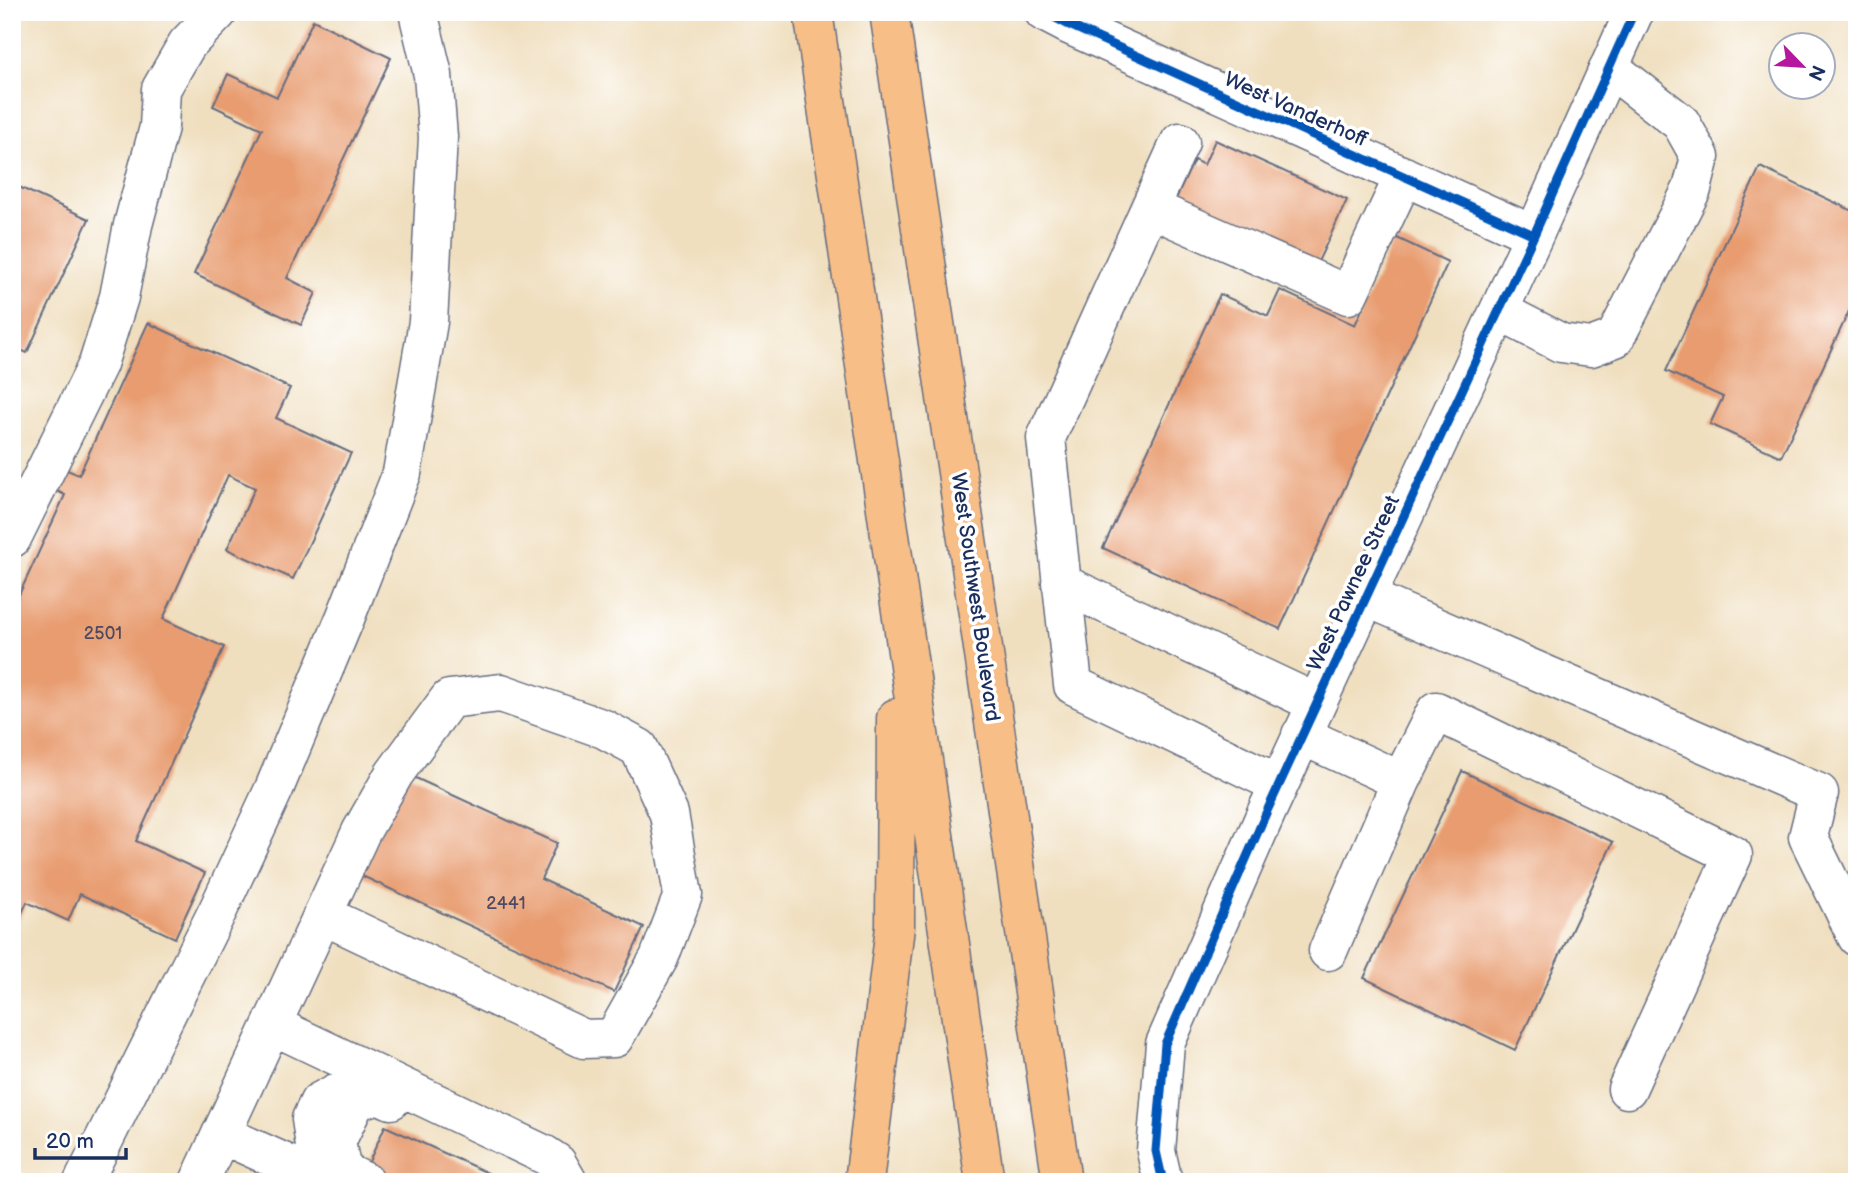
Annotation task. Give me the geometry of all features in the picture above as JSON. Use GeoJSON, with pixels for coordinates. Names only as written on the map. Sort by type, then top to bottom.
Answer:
{"type":"FeatureCollection","features":[{"type":"Feature","properties":{"kind":"main road"},"geometry":{"type":"LineString","coordinates":[[813,12],[985,1182]]}},
{"type":"Feature","properties":{"kind":"main road","name":"West Southwest Boulevard"},"geometry":{"type":"LineString","coordinates":[[889,12],[1062,1182]]}},
{"type":"Feature","properties":{"kind":"main road"},"geometry":{"type":"LineString","coordinates":[[864,1182],[895,927],[897,587]]}},
{"type":"Feature","properties":{"kind":"street"},"geometry":{"type":"LineString","coordinates":[[12,538],[98,364],[119,297],[133,225],[159,127],[161,89],[187,44],[218,12]]}},
{"type":"Feature","properties":{"kind":"street"},"geometry":{"type":"LineString","coordinates":[[83,1182],[219,908],[274,789],[402,473],[428,322],[438,137],[433,75],[418,12]]}},
{"type":"Feature","properties":{"kind":"street","name":"West Vanderhoff"},"geometry":{"type":"LineString","coordinates":[[1044,12],[1102,25],[1404,176],[1534,235]]}},
{"type":"Feature","properties":{"kind":"street","name":"West Pawnee Street"},"geometry":{"type":"LineString","coordinates":[[1163,1182],[1156,1151],[1165,1044],[1279,784],[1499,312],[1634,12]]}},
{"type":"Feature","properties":{"kind":"street"},"geometry":{"type":"LineString","coordinates":[[1499,312],[1561,343],[1591,347],[1615,338],[1692,189],[1700,157],[1681,123],[1609,67]]}},
{"type":"Feature","properties":{"kind":"street"},"geometry":{"type":"LineString","coordinates":[[1181,142],[1046,438],[1073,685],[1279,784]]}},
{"type":"Feature","properties":{"kind":"street"},"geometry":{"type":"LineString","coordinates":[[1150,208],[1348,295],[1404,176]]}},
{"type":"Feature","properties":{"kind":"street"},"geometry":{"type":"LineString","coordinates":[[1061,583],[1309,719],[1401,781]]}},
{"type":"Feature","properties":{"kind":"street"},"geometry":{"type":"LineString","coordinates":[[1366,597],[1819,793],[1808,836],[1857,937]]}},
{"type":"Feature","properties":{"kind":"street"},"geometry":{"type":"LineString","coordinates":[[199,1182],[361,832],[394,774],[449,699],[501,694],[604,729],[639,748],[669,814],[683,895],[659,958],[614,1038],[583,1039],[323,915]]}},
{"type":"Feature","properties":{"kind":"street"},"geometry":{"type":"LineString","coordinates":[[1328,951],[1401,781],[1436,711],[1734,855],[1627,1089]]}},
{"type":"Feature","properties":{"kind":"street"},"geometry":{"type":"LineString","coordinates":[[272,1025],[524,1145],[563,1172]]}},
{"type":"Feature","properties":{"kind":"street"},"geometry":{"type":"LineString","coordinates":[[345,1178],[323,1162],[316,1153],[311,1119],[319,1102],[351,1084],[360,1085],[506,1153],[524,1145]]}},
{"type":"Feature","properties":{"kind":"street"},"geometry":{"type":"LineString","coordinates":[[221,1134],[345,1178]]}},
{"type":"Feature","properties":{"kind":"building"},"geometry":{"type":"Polygon","coordinates":[[[313,20],[391,58],[287,278],[316,293],[301,325],[194,274],[262,129],[213,106],[228,74],[277,97],[313,20]]]}},
{"type":"Feature","properties":{"kind":"building"},"geometry":{"type":"Polygon","coordinates":[[[1215,140],[1347,200],[1316,266],[1175,201],[1194,160],[1204,165],[1215,140]]]}},
{"type":"Feature","properties":{"kind":"building"},"geometry":{"type":"Polygon","coordinates":[[[1760,167],[1857,213],[1857,294],[1781,457],[1710,424],[1723,397],[1666,371],[1760,167]]]}},
{"type":"Feature","properties":{"kind":"building"},"geometry":{"type":"Polygon","coordinates":[[[19,187],[89,219],[27,353],[12,346],[12,202],[19,187]]]}},
{"type":"Feature","properties":{"kind":"building"},"geometry":{"type":"Polygon","coordinates":[[[1395,237],[1448,262],[1280,629],[1103,548],[1220,294],[1268,316],[1280,290],[1355,325],[1395,237]]]}},
{"type":"Feature","properties":{"kind":"building"},"geometry":{"type":"Polygon","coordinates":[[[148,323],[290,388],[276,418],[351,453],[293,579],[227,549],[255,488],[228,475],[163,619],[224,647],[136,841],[205,873],[175,938],[80,894],[68,921],[27,902],[12,935],[12,610],[65,495],[51,488],[60,467],[79,475],[148,323]]]}},
{"type":"Feature","properties":{"kind":"building"},"geometry":{"type":"Polygon","coordinates":[[[1462,771],[1613,842],[1515,1050],[1364,978],[1462,771]]]}},
{"type":"Feature","properties":{"kind":"building"},"geometry":{"type":"Polygon","coordinates":[[[407,774],[557,843],[541,879],[644,927],[614,992],[360,875],[407,774]]]}},
{"type":"Feature","properties":{"kind":"building"},"geometry":{"type":"Polygon","coordinates":[[[385,1126],[501,1179],[499,1182],[377,1182],[363,1175],[385,1126]]]}},
{"type":"Feature","properties":{"kind":"cycle path"},"geometry":{"type":"LineString","coordinates":[[1044,12],[1534,235]]}},
{"type":"Feature","properties":{"kind":"cycle path"},"geometry":{"type":"LineString","coordinates":[[1163,1182],[1156,1151],[1165,1044],[1267,811],[1534,235],[1634,12]]}}]}
